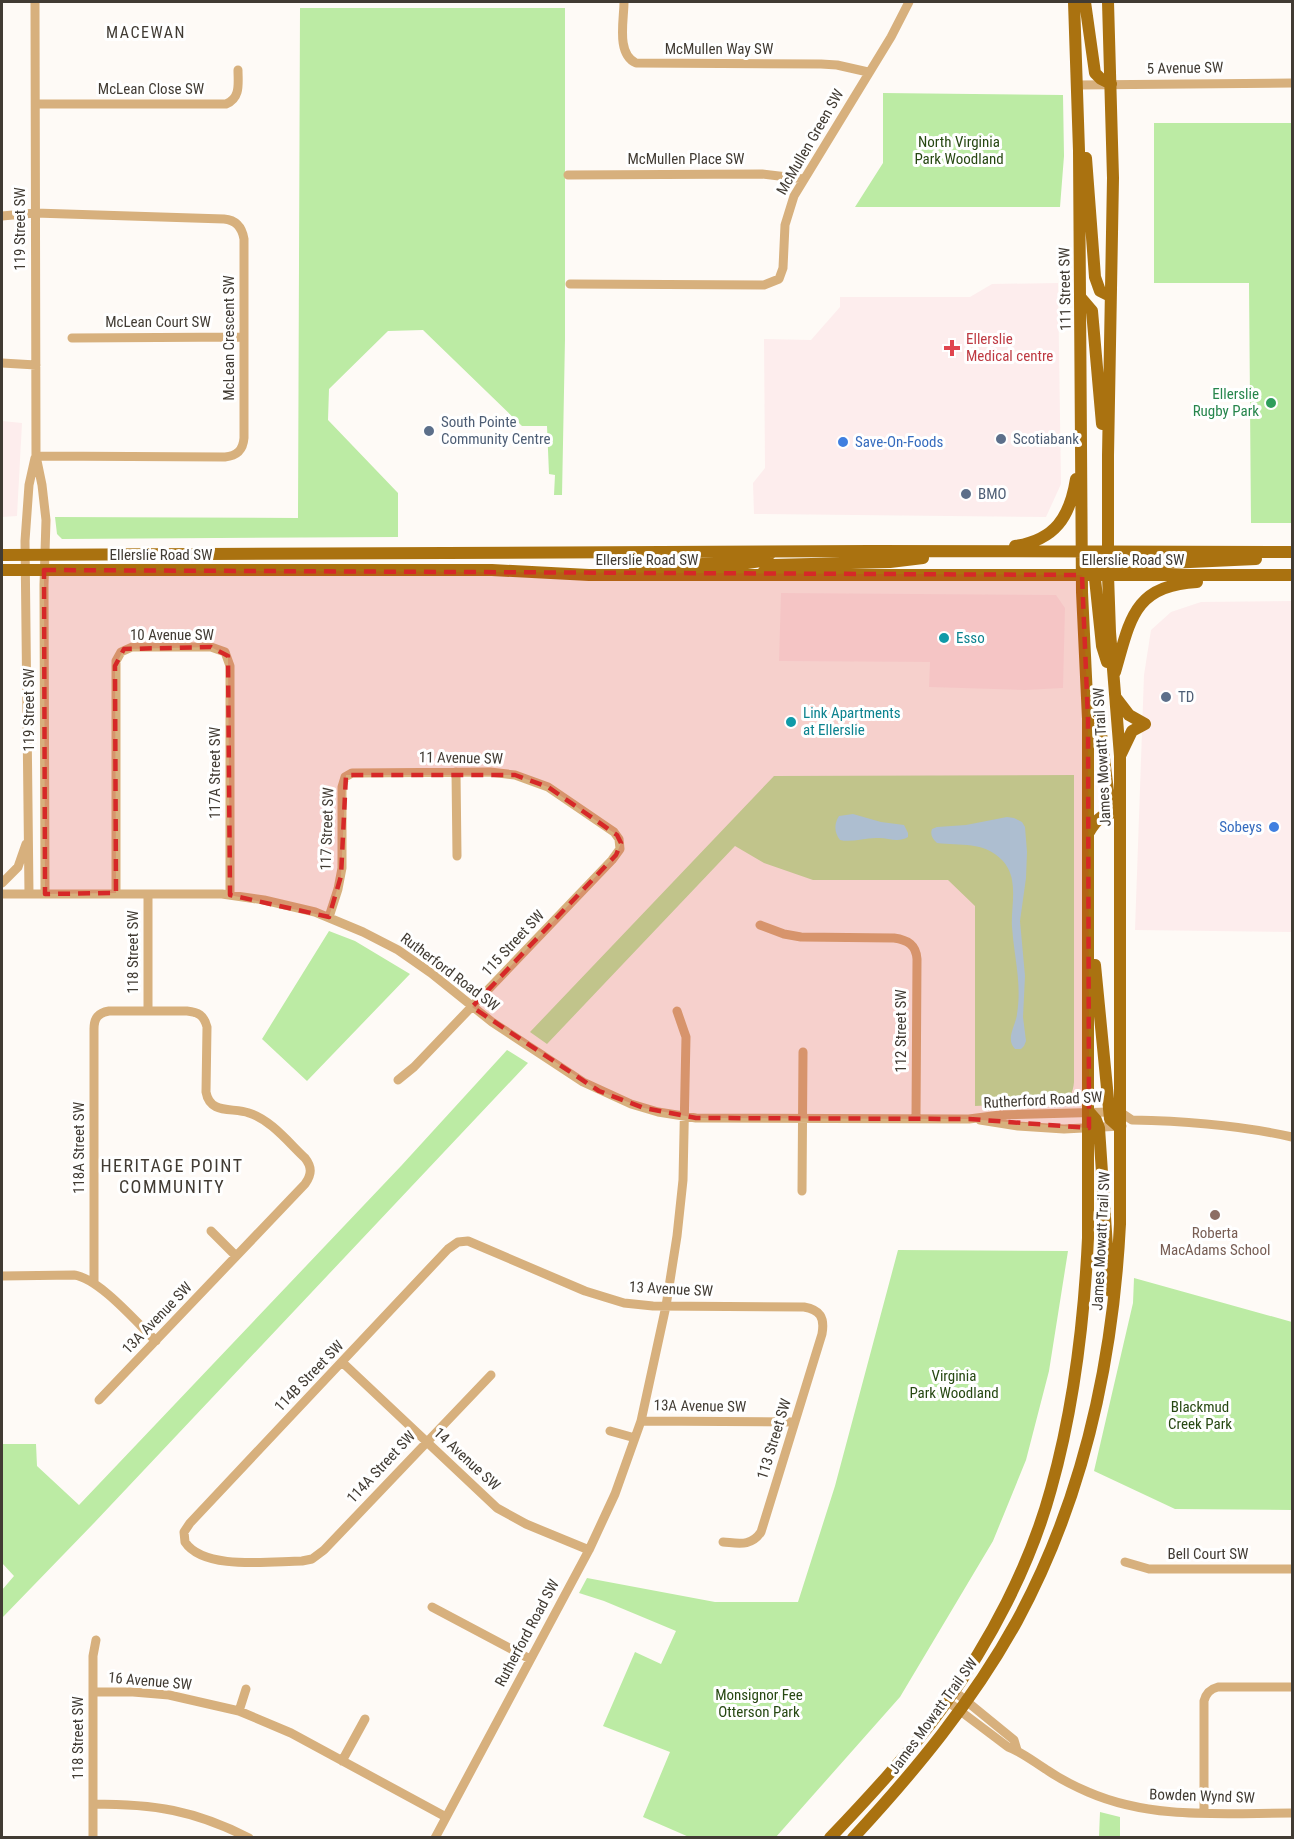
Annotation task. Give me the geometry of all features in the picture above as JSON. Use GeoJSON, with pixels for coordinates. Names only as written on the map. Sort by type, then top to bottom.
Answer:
{"type":"FeatureCollection","features":[{"type":"Feature","properties":{"kind":"main road","name":"111 Street SW"},"geometry":{"type":"LineString","coordinates":[[1074,2],[1078,131],[1082,575]]}},
{"type":"Feature","properties":{"kind":"main road"},"geometry":{"type":"LineString","coordinates":[[1085,2],[1095,73],[1101,80],[1111,84]]}},
{"type":"Feature","properties":{"kind":"main road"},"geometry":{"type":"LineString","coordinates":[[1100,2],[1110,52]]}},
{"type":"Feature","properties":{"kind":"main road"},"geometry":{"type":"LineString","coordinates":[[1108,2],[1113,178],[1108,570],[1247,560],[1293,552]]}},
{"type":"Feature","properties":{"kind":"main road"},"geometry":{"type":"LineString","coordinates":[[1078,131],[1083,141],[1087,168],[1096,282],[1100,291],[1110,296]]}},
{"type":"Feature","properties":{"kind":"main road"},"geometry":{"type":"LineString","coordinates":[[1080,297],[1092,311],[1100,407],[1108,455]]}},
{"type":"Feature","properties":{"kind":"main road"},"geometry":{"type":"LineString","coordinates":[[976,551],[1041,540],[1060,524],[1074,494],[1082,448]]}},
{"type":"Feature","properties":{"kind":"main road"},"geometry":{"type":"LineString","coordinates":[[1109,522],[1113,538],[1125,546],[1214,547],[1293,552]]}},
{"type":"Feature","properties":{"kind":"main road"},"geometry":{"type":"LineString","coordinates":[[760,575],[772,565],[890,562],[950,551]]}},
{"type":"Feature","properties":{"kind":"main road"},"geometry":{"type":"LineString","coordinates":[[589,574],[661,565],[747,563],[760,561],[772,552]]}},
{"type":"Feature","properties":{"kind":"main road"},"geometry":{"type":"LineString","coordinates":[[1082,552],[1089,558],[1095,572],[1102,646],[1113,679]]}},
{"type":"Feature","properties":{"kind":"main road","name":"Ellerslie Road SW"},"geometry":{"type":"LineString","coordinates":[[2,555],[1293,552]]}},
{"type":"Feature","properties":{"kind":"main road"},"geometry":{"type":"LineString","coordinates":[[1247,574],[1267,569],[1293,567]]}},
{"type":"Feature","properties":{"kind":"main road","name":"Ellerslie Road SW"},"geometry":{"type":"LineString","coordinates":[[2,570],[492,570],[589,574],[760,575],[1082,575],[1108,570],[1293,575]]}},
{"type":"Feature","properties":{"kind":"main road","name":"James Mowatt Trail SW"},"geometry":{"type":"LineString","coordinates":[[853,1838],[898,1790],[963,1706],[1017,1620],[1068,1502],[1096,1409],[1112,1316],[1120,1224],[1119,1127],[1115,1112],[1120,756],[1113,679],[1108,570]]}},
{"type":"Feature","properties":{"kind":"main road"},"geometry":{"type":"LineString","coordinates":[[1113,679],[1127,629],[1138,607],[1146,599],[1170,586],[1200,582],[1230,574]]}},
{"type":"Feature","properties":{"kind":"main road","name":"James Mowatt Trail SW"},"geometry":{"type":"LineString","coordinates":[[1082,575],[1089,832],[1089,1112]]}},
{"type":"Feature","properties":{"kind":"main road"},"geometry":{"type":"LineString","coordinates":[[1086,673],[1100,725],[1108,791],[1113,804],[1120,811]]}},
{"type":"Feature","properties":{"kind":"main road"},"geometry":{"type":"LineString","coordinates":[[1115,697],[1129,715],[1145,724],[1132,731],[1120,756]]}},
{"type":"Feature","properties":{"kind":"main road"},"geometry":{"type":"LineString","coordinates":[[1089,832],[1102,815],[1120,811]]}},
{"type":"Feature","properties":{"kind":"main road"},"geometry":{"type":"LineString","coordinates":[[1088,938],[1096,969],[1115,1112]]}},
{"type":"Feature","properties":{"kind":"main road"},"geometry":{"type":"LineString","coordinates":[[1089,1112],[1096,1120],[1094,1128],[1112,1316]]}},
{"type":"Feature","properties":{"kind":"main road","name":"James Mowatt Trail SW"},"geometry":{"type":"LineString","coordinates":[[830,1838],[881,1783],[950,1696],[985,1642],[1012,1591],[1034,1542],[1051,1490],[1070,1408],[1082,1323],[1094,1128]]}},
{"type":"Feature","properties":{"kind":"street","name":"119 Street SW"},"geometry":{"type":"LineString","coordinates":[[35,2],[36,456],[46,520],[44,555],[45,894]]}},
{"type":"Feature","properties":{"kind":"street","name":"McMullen Way SW"},"geometry":{"type":"LineString","coordinates":[[624,2],[624,49],[627,58],[636,63],[821,64],[868,72]]}},
{"type":"Feature","properties":{"kind":"street","name":"McMullen Green SW"},"geometry":{"type":"LineString","coordinates":[[570,284],[764,285],[779,279],[782,271],[787,216],[794,196],[909,2]]}},
{"type":"Feature","properties":{"kind":"street","name":"McLean Close SW"},"geometry":{"type":"LineString","coordinates":[[36,105],[226,104],[237,94],[238,70]]}},
{"type":"Feature","properties":{"kind":"street","name":"5 Avenue SW"},"geometry":{"type":"LineString","coordinates":[[1077,85],[1293,83]]}},
{"type":"Feature","properties":{"kind":"street","name":"McMullen Place SW"},"geometry":{"type":"LineString","coordinates":[[568,175],[762,174],[804,179]]}},
{"type":"Feature","properties":{"kind":"street"},"geometry":{"type":"LineString","coordinates":[[2,216],[35,213]]}},
{"type":"Feature","properties":{"kind":"street","name":"McLean Crescent SW"},"geometry":{"type":"LineString","coordinates":[[35,213],[224,219],[234,221],[241,228],[244,239],[244,438],[242,449],[225,457],[36,456]]}},
{"type":"Feature","properties":{"kind":"street","name":"McLean Court SW"},"geometry":{"type":"LineString","coordinates":[[72,338],[244,337]]}},
{"type":"Feature","properties":{"kind":"street"},"geometry":{"type":"LineString","coordinates":[[2,363],[36,365]]}},
{"type":"Feature","properties":{"kind":"street","name":"119 Street SW"},"geometry":{"type":"LineString","coordinates":[[29,894],[25,555],[29,485],[36,456]]}},
{"type":"Feature","properties":{"kind":"street","name":"10 Avenue SW"},"geometry":{"type":"LineString","coordinates":[[116,894],[115,666],[121,652],[132,647],[211,647],[225,652]]}},
{"type":"Feature","properties":{"kind":"street","name":"117A Street SW"},"geometry":{"type":"LineString","coordinates":[[225,652],[230,666],[230,895]]}},
{"type":"Feature","properties":{"kind":"street","name":"11 Avenue SW"},"geometry":{"type":"LineString","coordinates":[[345,777],[357,772],[503,773],[539,783],[614,832],[619,839],[620,849]]}},
{"type":"Feature","properties":{"kind":"street"},"geometry":{"type":"LineString","coordinates":[[456,772],[457,856]]}},
{"type":"Feature","properties":{"kind":"street","name":"117 Street SW"},"geometry":{"type":"LineString","coordinates":[[329,917],[342,868],[342,788],[345,777]]}},
{"type":"Feature","properties":{"kind":"street"},"geometry":{"type":"LineString","coordinates":[[2,883],[21,862],[28,836]]}},
{"type":"Feature","properties":{"kind":"street","name":"115 Street SW"},"geometry":{"type":"LineString","coordinates":[[398,1080],[414,1067],[472,1007],[620,849]]}},
{"type":"Feature","properties":{"kind":"street","name":"Rutherford Road SW"},"geometry":{"type":"LineString","coordinates":[[2,894],[230,895],[279,903],[329,917],[398,950],[472,1007],[569,1074],[599,1091],[631,1104],[685,1117],[969,1119],[1000,1115],[1115,1112],[1131,1120]]}},
{"type":"Feature","properties":{"kind":"street","name":"118 Street SW"},"geometry":{"type":"LineString","coordinates":[[148,894],[148,1010]]}},
{"type":"Feature","properties":{"kind":"street","name":"112 Street SW"},"geometry":{"type":"LineString","coordinates":[[760,925],[801,937],[894,938],[912,944],[917,959],[916,1119]]}},
{"type":"Feature","properties":{"kind":"street","name":"13A Avenue SW"},"geometry":{"type":"LineString","coordinates":[[99,1400],[305,1184],[311,1170],[305,1158],[263,1120],[247,1112],[219,1109],[209,1101],[207,1027],[200,1014],[187,1011],[148,1010]]}},
{"type":"Feature","properties":{"kind":"street","name":"118A Street SW"},"geometry":{"type":"LineString","coordinates":[[94,1282],[93,1029],[98,1016],[109,1011],[148,1010]]}},
{"type":"Feature","properties":{"kind":"street"},"geometry":{"type":"LineString","coordinates":[[677,1011],[686,1037],[685,1117]]}},
{"type":"Feature","properties":{"kind":"street"},"geometry":{"type":"LineString","coordinates":[[802,1191],[803,1052]]}},
{"type":"Feature","properties":{"kind":"street","name":"Rutherford Road SW"},"geometry":{"type":"LineString","coordinates":[[435,1838],[589,1550],[615,1494],[635,1438],[666,1306],[680,1207],[685,1117]]}},
{"type":"Feature","properties":{"kind":"street","name":"Rutherford Road SW"},"geometry":{"type":"LineString","coordinates":[[969,1119],[1018,1126],[1094,1128],[1119,1127],[1131,1120]]}},
{"type":"Feature","properties":{"kind":"street"},"geometry":{"type":"LineString","coordinates":[[1131,1120],[1199,1122],[1236,1126],[1293,1137]]}},
{"type":"Feature","properties":{"kind":"street"},"geometry":{"type":"LineString","coordinates":[[211,1232],[237,1256]]}},
{"type":"Feature","properties":{"kind":"street","name":"13 Avenue SW"},"geometry":{"type":"LineString","coordinates":[[458,1242],[475,1242],[604,1298],[637,1305],[804,1307],[821,1314]]}},
{"type":"Feature","properties":{"kind":"street","name":"114B Street SW"},"geometry":{"type":"LineString","coordinates":[[319,1554],[312,1559],[302,1561],[217,1560],[201,1554],[188,1545],[184,1532],[189,1523],[444,1254],[458,1242]]}},
{"type":"Feature","properties":{"kind":"street"},"geometry":{"type":"LineString","coordinates":[[2,1276],[74,1275],[85,1277],[94,1282],[156,1341]]}},
{"type":"Feature","properties":{"kind":"street","name":"113 Street SW"},"geometry":{"type":"LineString","coordinates":[[723,1542],[749,1543],[761,1532],[822,1334],[824,1322],[821,1314]]}},
{"type":"Feature","properties":{"kind":"street","name":"14 Avenue SW"},"geometry":{"type":"LineString","coordinates":[[343,1363],[489,1501],[506,1514],[589,1550]]}},
{"type":"Feature","properties":{"kind":"street","name":"114A Street SW"},"geometry":{"type":"LineString","coordinates":[[319,1554],[490,1375]]}},
{"type":"Feature","properties":{"kind":"street","name":"13A Avenue SW"},"geometry":{"type":"LineString","coordinates":[[641,1420],[794,1422]]}},
{"type":"Feature","properties":{"kind":"street"},"geometry":{"type":"LineString","coordinates":[[610,1431],[635,1438]]}},
{"type":"Feature","properties":{"kind":"street","name":"Bell Court SW"},"geometry":{"type":"LineString","coordinates":[[1125,1562],[1149,1569],[1293,1569]]}},
{"type":"Feature","properties":{"kind":"street"},"geometry":{"type":"LineString","coordinates":[[432,1607],[530,1659]]}},
{"type":"Feature","properties":{"kind":"street","name":"118 Street SW"},"geometry":{"type":"LineString","coordinates":[[93,1838],[93,1656],[96,1640]]}},
{"type":"Feature","properties":{"kind":"street"},"geometry":{"type":"LineString","coordinates":[[1204,1812],[1204,1701],[1206,1694],[1218,1687],[1293,1687]]}},
{"type":"Feature","properties":{"kind":"street"},"geometry":{"type":"LineString","coordinates":[[239,1711],[246,1689]]}},
{"type":"Feature","properties":{"kind":"street","name":"16 Avenue SW"},"geometry":{"type":"LineString","coordinates":[[93,1692],[169,1695],[239,1711],[285,1730],[446,1817]]}},
{"type":"Feature","properties":{"kind":"street","name":"Bowden Wynd SW"},"geometry":{"type":"LineString","coordinates":[[950,1696],[1014,1740],[1017,1750],[1070,1784],[1112,1801],[1153,1810],[1293,1813]]}},
{"type":"Feature","properties":{"kind":"street"},"geometry":{"type":"LineString","coordinates":[[342,1761],[365,1719]]}},
{"type":"Feature","properties":{"kind":"street"},"geometry":{"type":"LineString","coordinates":[[93,1804],[134,1804],[165,1808],[211,1821],[249,1838]]}},
{"type":"Feature","properties":{"kind":"highlighted area"},"geometry":{"type":"Polygon","coordinates":[[[44,570],[1082,575],[1088,719],[1089,1128],[969,1119],[696,1118],[644,1108],[599,1091],[472,1007],[616,855],[621,843],[617,835],[548,787],[515,775],[346,775],[341,876],[329,917],[230,895],[228,656],[211,647],[124,649],[115,666],[116,893],[45,894],[44,570]]]}},
{"type":"Feature","properties":{"kind":"shaded area"},"geometry":{"type":"Polygon","coordinates":[[[1058,283],[1061,484],[1046,517],[754,514],[753,483],[765,468],[764,339],[811,340],[840,307],[840,297],[970,297],[992,284],[1058,283]]]}},
{"type":"Feature","properties":{"kind":"shaded area"},"geometry":{"type":"Polygon","coordinates":[[[2,421],[22,423],[17,516],[2,517],[2,421]]]}},
{"type":"Feature","properties":{"kind":"shaded area"},"geometry":{"type":"Polygon","coordinates":[[[781,593],[1056,595],[1065,608],[1063,688],[1025,690],[929,687],[930,662],[779,661],[781,593]]]}},
{"type":"Feature","properties":{"kind":"shaded area"},"geometry":{"type":"Polygon","coordinates":[[[1292,601],[1292,932],[1135,930],[1144,675],[1151,630],[1171,612],[1201,602],[1292,601]]]}},
{"type":"Feature","properties":{"kind":"green space"},"geometry":{"type":"Polygon","coordinates":[[[300,8],[565,8],[565,339],[562,495],[554,495],[555,475],[549,474],[547,426],[522,426],[423,330],[388,331],[329,389],[328,420],[398,493],[398,537],[62,539],[57,534],[55,517],[298,518],[300,8]]]}},
{"type":"Feature","properties":{"kind":"green space","name":"North Virginia Park Woodland"},"geometry":{"type":"Polygon","coordinates":[[[883,93],[1063,95],[1064,156],[1060,207],[855,207],[883,163],[883,93]]]}},
{"type":"Feature","properties":{"kind":"green space","name":"Ellerslie Rugby Park"},"geometry":{"type":"Polygon","coordinates":[[[1154,123],[1292,123],[1292,523],[1251,523],[1249,283],[1154,283],[1154,123]]]}},
{"type":"Feature","properties":{"kind":"green space"},"geometry":{"type":"Polygon","coordinates":[[[1074,775],[1074,1082],[1072,1093],[1065,1100],[975,1106],[975,906],[948,880],[813,880],[764,863],[735,846],[547,1044],[530,1032],[774,776],[1074,775]]]}},
{"type":"Feature","properties":{"kind":"green space"},"geometry":{"type":"Polygon","coordinates":[[[329,931],[355,941],[410,974],[307,1081],[262,1039],[329,931]]]}},
{"type":"Feature","properties":{"kind":"green space"},"geometry":{"type":"Polygon","coordinates":[[[507,1050],[528,1063],[2,1618],[2,1590],[14,1576],[2,1563],[2,1444],[36,1444],[37,1466],[79,1505],[401,1166],[507,1050]]]}},
{"type":"Feature","properties":{"kind":"green space","name":"Monsignor Fee Otterson Park"},"geometry":{"type":"Polygon","coordinates":[[[898,1250],[1068,1251],[1049,1371],[1026,1460],[993,1541],[900,1697],[776,1837],[689,1837],[643,1817],[670,1752],[603,1726],[635,1652],[661,1664],[676,1631],[579,1593],[587,1578],[715,1602],[798,1602],[835,1486],[898,1250]]]}},
{"type":"Feature","properties":{"kind":"green space","name":"Blackmud Creek Park"},"geometry":{"type":"Polygon","coordinates":[[[1134,1278],[1292,1322],[1292,1510],[1175,1509],[1094,1471],[1133,1303],[1134,1278]]]}},
{"type":"Feature","properties":{"kind":"green space"},"geometry":{"type":"Polygon","coordinates":[[[1100,1812],[1120,1817],[1120,1837],[1099,1837],[1100,1812]]]}},
{"type":"Feature","properties":{"kind":"water"},"geometry":{"type":"Polygon","coordinates":[[[853,814],[881,822],[904,825],[908,837],[897,840],[874,838],[840,840],[836,831],[837,819],[839,816],[853,814]]]}},
{"type":"Feature","properties":{"kind":"water"},"geometry":{"type":"Polygon","coordinates":[[[1007,817],[1022,822],[1025,827],[1027,852],[1020,921],[1025,976],[1023,1017],[1026,1041],[1021,1049],[1015,1049],[1011,1041],[1019,992],[1012,927],[1013,886],[1010,872],[1002,860],[987,850],[980,847],[937,843],[931,833],[932,829],[937,827],[966,825],[1007,817]]]}},
{"type":"Feature","properties":{"kind":"place","name":"Ellerslie Medical centre"},"geometry":{"type":"Point","coordinates":[952,348]}},
{"type":"Feature","properties":{"kind":"place","name":"Ellerslie Rugby Park"},"geometry":{"type":"Point","coordinates":[1271,403]}},
{"type":"Feature","properties":{"kind":"place","name":"South Pointe Community Centre"},"geometry":{"type":"Point","coordinates":[429,431]}},
{"type":"Feature","properties":{"kind":"place","name":"Scotiabank"},"geometry":{"type":"Point","coordinates":[1001,439]}},
{"type":"Feature","properties":{"kind":"place","name":"Save-On-Foods"},"geometry":{"type":"Point","coordinates":[843,442]}},
{"type":"Feature","properties":{"kind":"place","name":"BMO"},"geometry":{"type":"Point","coordinates":[966,494]}},
{"type":"Feature","properties":{"kind":"place","name":"Esso"},"geometry":{"type":"Point","coordinates":[944,638]}},
{"type":"Feature","properties":{"kind":"place","name":"TD"},"geometry":{"type":"Point","coordinates":[1166,697]}},
{"type":"Feature","properties":{"kind":"place","name":"Link Apartments at Ellerslie"},"geometry":{"type":"Point","coordinates":[791,722]}},
{"type":"Feature","properties":{"kind":"place","name":"Sobeys"},"geometry":{"type":"Point","coordinates":[1274,827]}},
{"type":"Feature","properties":{"kind":"place","name":"Roberta MacAdams School"},"geometry":{"type":"Point","coordinates":[1215,1215]}},
{"type":"Feature","properties":{"kind":"district","name":"MACEWAN"},"geometry":{"type":"Point","coordinates":[146,32]}},
{"type":"Feature","properties":{"kind":"district","name":"HERITAGE POINT COMMUNITY"},"geometry":{"type":"Point","coordinates":[172,1175]}},
{"type":"Feature","properties":{"kind":"park label","name":"Virginia Park Woodland"},"geometry":{"type":"Point","coordinates":[954,1384]}}]}
